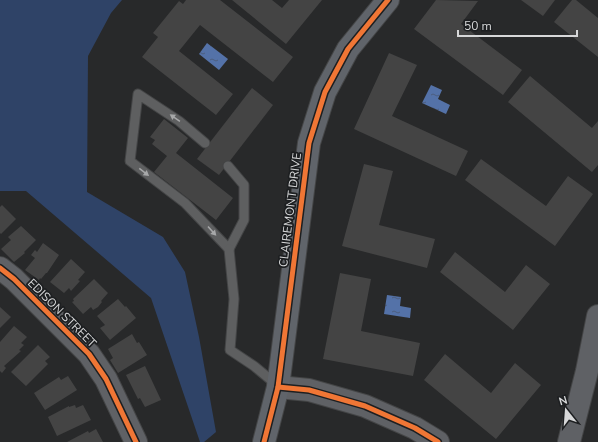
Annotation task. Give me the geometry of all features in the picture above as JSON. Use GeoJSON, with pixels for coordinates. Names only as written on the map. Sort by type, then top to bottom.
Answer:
{"type":"FeatureCollection","features":[{"type":"Feature","properties":{"kind":"main road","name":"CLAIREMONT DRIVE"},"geometry":{"type":"LineString","coordinates":[[264,442],[278,387],[309,143],[325,92],[348,49],[388,0]]}},
{"type":"Feature","properties":{"kind":"street","name":"EDISON STREET"},"geometry":{"type":"LineString","coordinates":[[0,268],[14,279],[89,354],[106,379],[136,442]]}},
{"type":"Feature","properties":{"kind":"street"},"geometry":{"type":"LineString","coordinates":[[569,442],[587,371],[598,316]]}},
{"type":"Feature","properties":{"kind":"street"},"geometry":{"type":"LineString","coordinates":[[278,387],[309,390],[365,406],[415,428],[438,442]]}},
{"type":"Feature","properties":{"kind":"lane"},"geometry":{"type":"LineString","coordinates":[[205,144],[179,121],[138,94],[130,161],[185,203],[229,249]]}},
{"type":"Feature","properties":{"kind":"lane"},"geometry":{"type":"LineString","coordinates":[[228,166],[244,185],[244,220],[229,249],[234,300],[230,350],[254,366],[278,387]]}},
{"type":"Feature","properties":{"kind":"shaded area"},"geometry":{"type":"Polygon","coordinates":[[[0,0],[122,0],[111,13],[88,56],[87,192],[163,237],[185,272],[199,337],[216,432],[204,442],[200,442],[151,298],[26,191],[0,191],[0,0]]]}},
{"type":"Feature","properties":{"kind":"water"},"geometry":{"type":"Polygon","coordinates":[[[207,43],[228,59],[219,70],[199,54],[207,43]]]}},
{"type":"Feature","properties":{"kind":"water"},"geometry":{"type":"Polygon","coordinates":[[[431,85],[442,90],[438,99],[450,105],[446,114],[422,103],[431,85]]]}},
{"type":"Feature","properties":{"kind":"water"},"geometry":{"type":"Polygon","coordinates":[[[387,295],[401,297],[400,306],[411,308],[410,318],[384,314],[387,295]]]}},
{"type":"Feature","properties":{"kind":"building"},"geometry":{"type":"Polygon","coordinates":[[[186,0],[220,0],[293,57],[273,82],[200,25],[179,51],[233,94],[216,115],[142,57],[158,37],[153,33],[179,1],[183,4],[186,0]]]}},
{"type":"Feature","properties":{"kind":"building"},"geometry":{"type":"Polygon","coordinates":[[[232,0],[272,0],[282,8],[289,0],[322,0],[286,44],[232,0]]]}},
{"type":"Feature","properties":{"kind":"building"},"geometry":{"type":"Polygon","coordinates":[[[436,0],[478,1],[461,24],[522,70],[503,95],[414,29],[436,0]]]}},
{"type":"Feature","properties":{"kind":"building"},"geometry":{"type":"Polygon","coordinates":[[[521,0],[555,0],[543,16],[521,0]]]}},
{"type":"Feature","properties":{"kind":"building"},"geometry":{"type":"Polygon","coordinates":[[[572,0],[576,0],[598,18],[598,57],[554,22],[572,0]]]}},
{"type":"Feature","properties":{"kind":"building"},"geometry":{"type":"Polygon","coordinates":[[[389,53],[417,65],[392,116],[468,151],[456,176],[354,129],[389,53]]]}},
{"type":"Feature","properties":{"kind":"building"},"geometry":{"type":"Polygon","coordinates":[[[530,76],[592,128],[598,121],[598,165],[592,172],[508,102],[530,76]]]}},
{"type":"Feature","properties":{"kind":"building"},"geometry":{"type":"Polygon","coordinates":[[[252,88],[273,105],[219,175],[197,159],[252,88]]]}},
{"type":"Feature","properties":{"kind":"building"},"geometry":{"type":"Polygon","coordinates":[[[164,119],[188,138],[176,153],[233,198],[216,220],[154,172],[167,156],[152,144],[155,140],[150,137],[164,119]]]}},
{"type":"Feature","properties":{"kind":"building"},"geometry":{"type":"Polygon","coordinates":[[[481,159],[546,206],[568,176],[593,194],[555,246],[465,180],[481,159]]]}},
{"type":"Feature","properties":{"kind":"building"},"geometry":{"type":"Polygon","coordinates":[[[364,164],[393,171],[379,225],[435,239],[427,268],[342,246],[364,164]]]}},
{"type":"Feature","properties":{"kind":"building"},"geometry":{"type":"Polygon","coordinates":[[[2,205],[16,219],[1,234],[0,207],[2,205]]]}},
{"type":"Feature","properties":{"kind":"building"},"geometry":{"type":"Polygon","coordinates":[[[21,226],[36,240],[24,252],[25,253],[14,262],[1,249],[11,240],[8,237],[21,226]]]}},
{"type":"Feature","properties":{"kind":"building"},"geometry":{"type":"Polygon","coordinates":[[[43,243],[59,255],[47,273],[39,280],[25,270],[35,258],[31,255],[35,250],[37,252],[43,243]]]}},
{"type":"Feature","properties":{"kind":"building"},"geometry":{"type":"Polygon","coordinates":[[[455,252],[505,292],[526,265],[550,284],[513,330],[440,272],[455,252]]]}},
{"type":"Feature","properties":{"kind":"building"},"geometry":{"type":"Polygon","coordinates":[[[71,259],[85,272],[78,280],[80,281],[71,291],[69,288],[64,293],[50,282],[71,259]]]}},
{"type":"Feature","properties":{"kind":"building"},"geometry":{"type":"Polygon","coordinates":[[[340,273],[371,279],[361,331],[420,343],[413,376],[323,359],[340,273]]]}},
{"type":"Feature","properties":{"kind":"building"},"geometry":{"type":"Polygon","coordinates":[[[94,279],[108,293],[98,307],[93,310],[91,307],[83,314],[72,302],[74,301],[73,299],[94,279]]]}},
{"type":"Feature","properties":{"kind":"building"},"geometry":{"type":"Polygon","coordinates":[[[118,299],[136,318],[110,340],[100,328],[105,325],[97,316],[118,299]]]}},
{"type":"Feature","properties":{"kind":"building"},"geometry":{"type":"Polygon","coordinates":[[[0,307],[11,317],[0,328],[0,307]]]}},
{"type":"Feature","properties":{"kind":"building"},"geometry":{"type":"Polygon","coordinates":[[[14,326],[27,337],[21,343],[24,345],[19,350],[21,351],[4,366],[6,368],[2,373],[0,371],[0,342],[14,326]]]}},
{"type":"Feature","properties":{"kind":"building"},"geometry":{"type":"Polygon","coordinates":[[[132,334],[147,355],[118,373],[110,360],[113,358],[108,349],[132,334]]]}},
{"type":"Feature","properties":{"kind":"building"},"geometry":{"type":"Polygon","coordinates":[[[38,345],[50,357],[45,361],[48,364],[26,386],[11,372],[38,345]]]}},
{"type":"Feature","properties":{"kind":"building"},"geometry":{"type":"Polygon","coordinates":[[[445,354],[491,393],[515,363],[541,385],[496,439],[424,380],[445,354]]]}},
{"type":"Feature","properties":{"kind":"building"},"geometry":{"type":"Polygon","coordinates":[[[145,366],[161,400],[145,407],[140,398],[138,399],[126,375],[145,366]]]}},
{"type":"Feature","properties":{"kind":"building"},"geometry":{"type":"Polygon","coordinates":[[[68,376],[77,390],[45,410],[34,393],[59,377],[61,380],[68,376]]]}},
{"type":"Feature","properties":{"kind":"building"},"geometry":{"type":"Polygon","coordinates":[[[75,405],[76,408],[83,405],[91,420],[57,436],[48,417],[69,406],[75,405]]]}},
{"type":"Feature","properties":{"kind":"building"},"geometry":{"type":"Polygon","coordinates":[[[96,429],[103,442],[67,442],[88,431],[89,433],[96,429]]]}},
{"type":"Feature","properties":{"kind":"cycle path"},"geometry":{"type":"LineString","coordinates":[[264,442],[278,387],[309,143],[325,92],[348,49],[388,0]]}},
{"type":"Feature","properties":{"kind":"cycle path"},"geometry":{"type":"LineString","coordinates":[[0,268],[14,279],[89,354],[106,379],[136,442]]}},
{"type":"Feature","properties":{"kind":"cycle path"},"geometry":{"type":"LineString","coordinates":[[278,387],[309,390],[365,406],[415,428],[438,442]]}}]}
